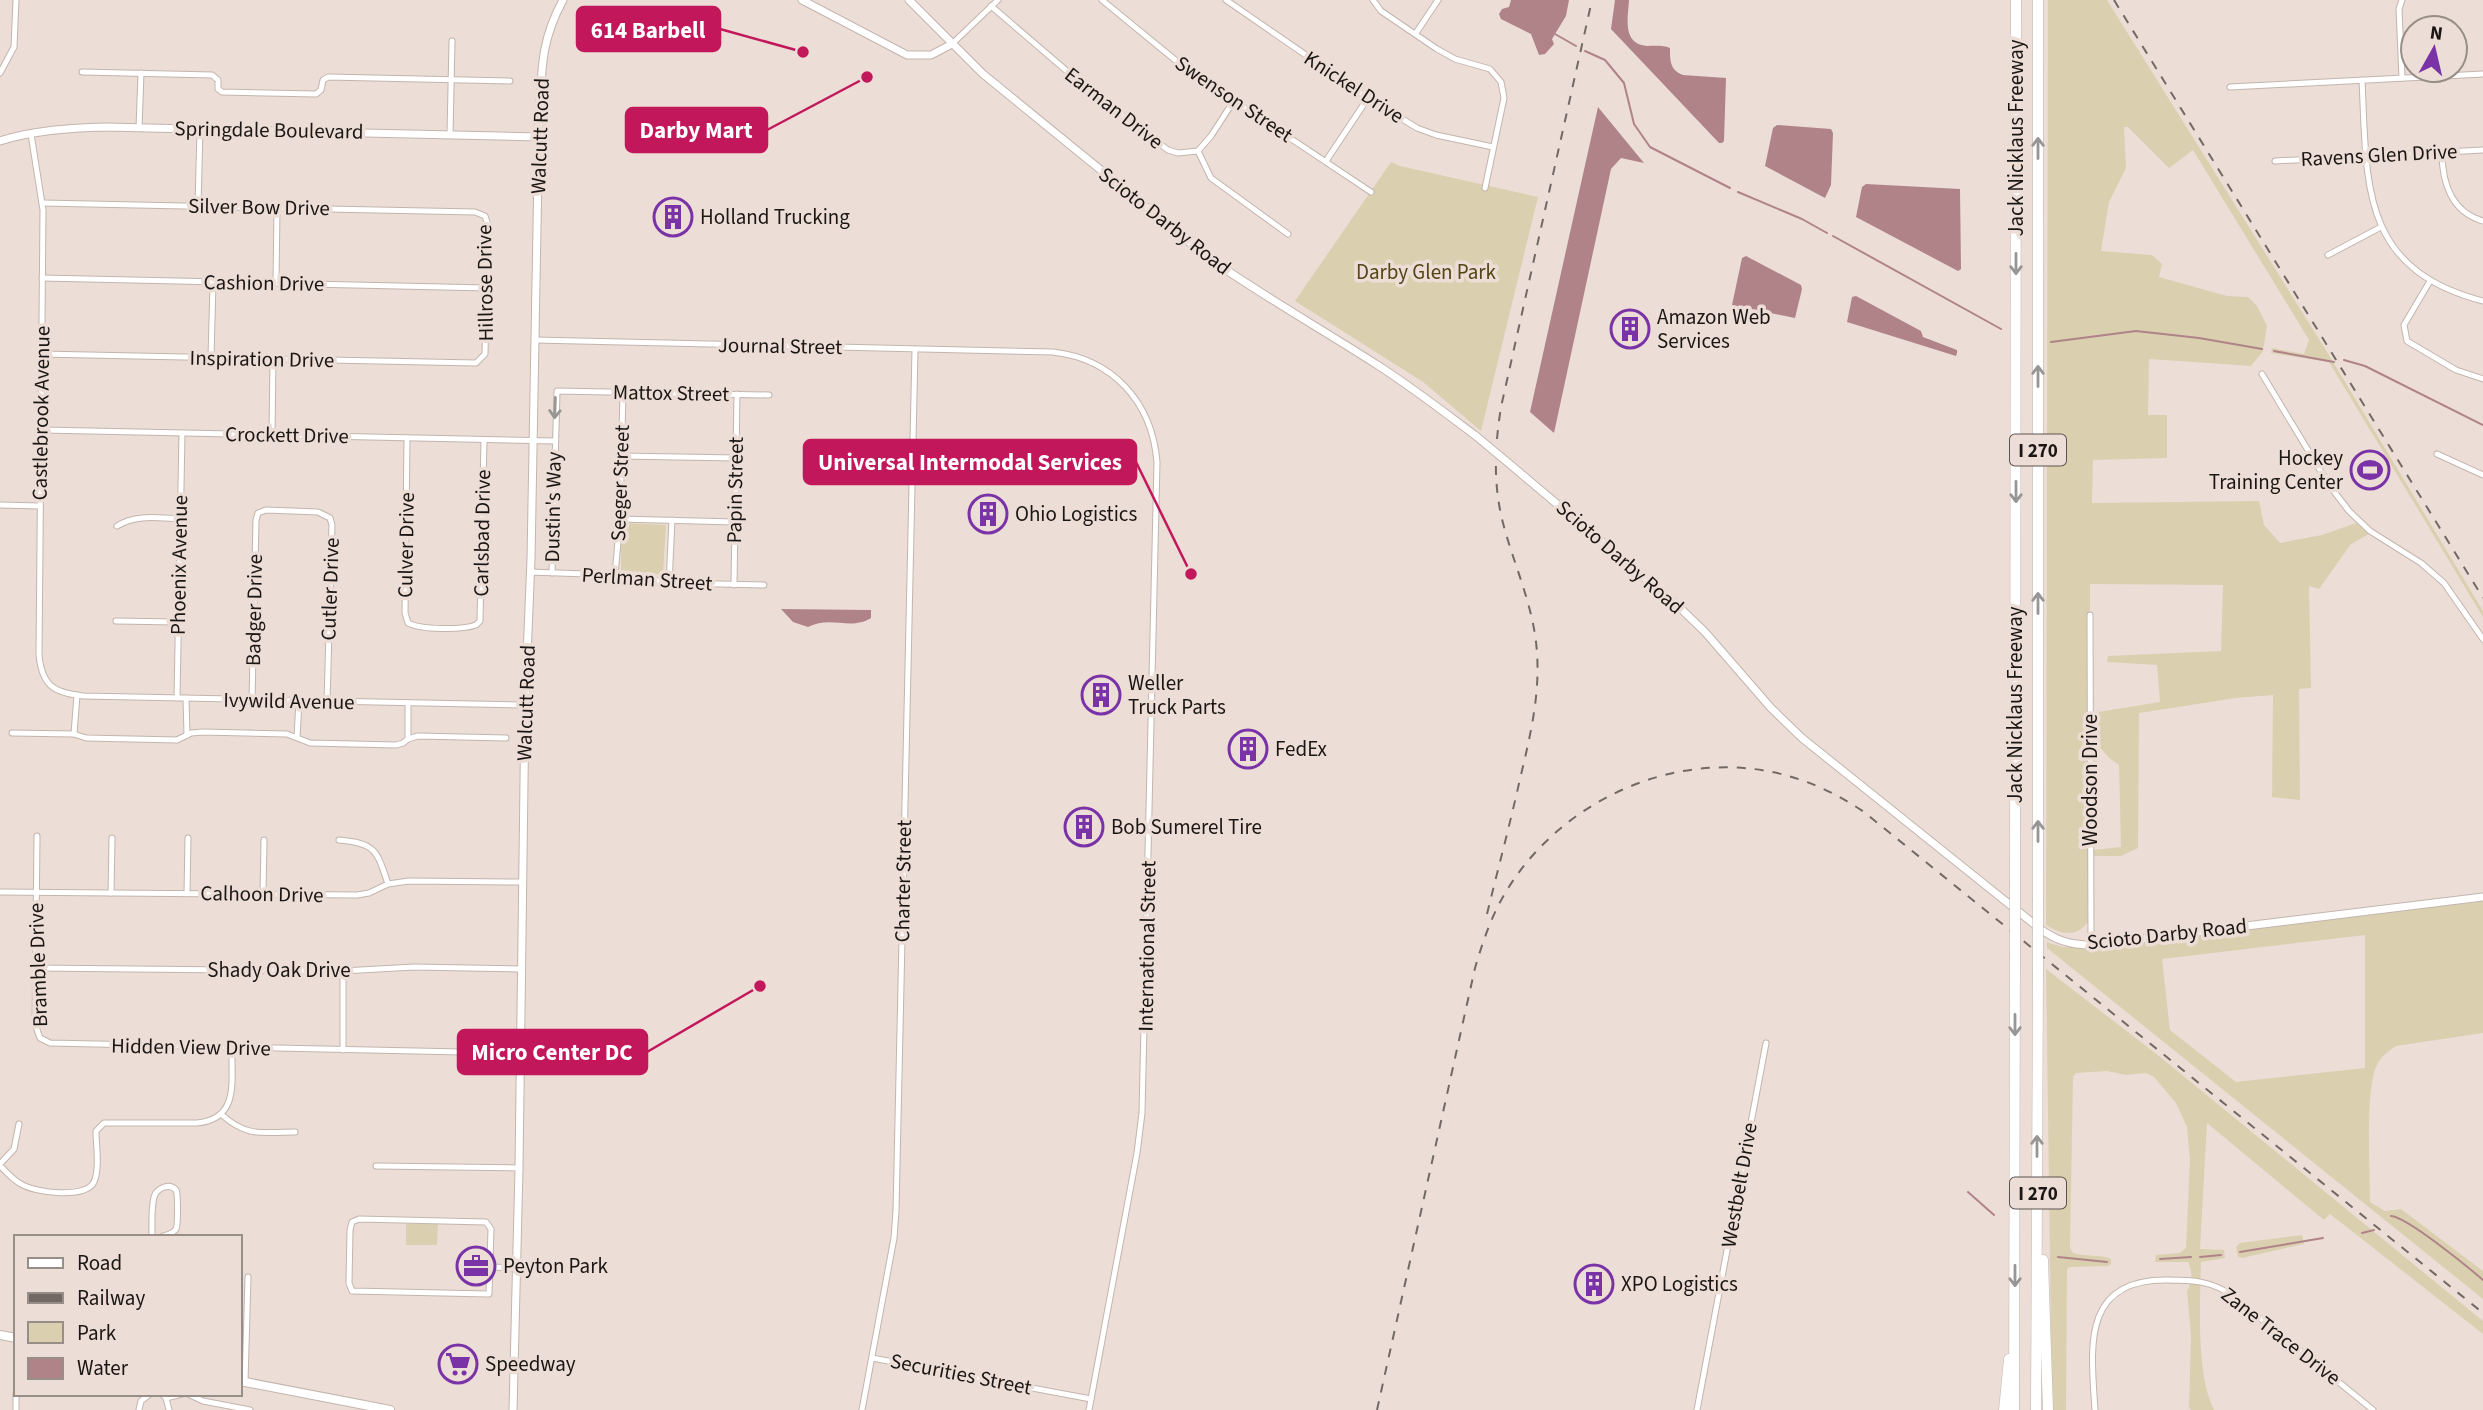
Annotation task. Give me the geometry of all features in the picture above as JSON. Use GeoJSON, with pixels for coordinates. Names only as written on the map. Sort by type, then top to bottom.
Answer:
{"type":"FeatureCollection","features":[{"type":"Feature","properties":{"kind":"highway","name":"Jack Nicklaus Freeway"},"geometry":{"type":"LineString","coordinates":[[2014,1410],[2016,0]]}},
{"type":"Feature","properties":{"kind":"highway","name":"Jack Nicklaus Freeway"},"geometry":{"type":"LineString","coordinates":[[2036,1410],[2038,0]]}},
{"type":"Feature","properties":{"kind":"highway"},"geometry":{"type":"LineString","coordinates":[[2038,1207],[2043,1253],[2048,1410]]}},
{"type":"Feature","properties":{"kind":"highway"},"geometry":{"type":"LineString","coordinates":[[2004,1410],[2015,1299]]}},
{"type":"Feature","properties":{"kind":"main road"},"geometry":{"type":"LineString","coordinates":[[243,1382],[390,1410]]}},
{"type":"Feature","properties":{"kind":"street"},"geometry":{"type":"LineString","coordinates":[[0,73],[13,47],[16,0]]}},
{"type":"Feature","properties":{"kind":"street","name":"Walcutt Road"},"geometry":{"type":"LineString","coordinates":[[513,1410],[525,705],[539,136],[544,44],[552,19],[563,0]]}},
{"type":"Feature","properties":{"kind":"street"},"geometry":{"type":"LineString","coordinates":[[802,0],[907,55],[931,55],[952,44],[998,0]]}},
{"type":"Feature","properties":{"kind":"street","name":"Scioto Darby Road"},"geometry":{"type":"LineString","coordinates":[[909,0],[991,80],[1210,259],[1247,285],[1379,366],[1427,398],[1476,436],[1678,606],[1771,708],[1813,748],[2039,928],[2067,943],[2091,944],[2483,897]]}},
{"type":"Feature","properties":{"kind":"street","name":"Swenson Street"},"geometry":{"type":"LineString","coordinates":[[1102,0],[1185,68],[1371,192]]}},
{"type":"Feature","properties":{"kind":"street","name":"Knickel Drive"},"geometry":{"type":"LineString","coordinates":[[1226,0],[1368,97],[1426,131],[1493,147]]}},
{"type":"Feature","properties":{"kind":"street"},"geometry":{"type":"LineString","coordinates":[[1373,0],[1381,11],[1455,59],[1482,65],[1501,82],[1504,98],[1485,188]]}},
{"type":"Feature","properties":{"kind":"street"},"geometry":{"type":"LineString","coordinates":[[1416,33],[1438,0]]}},
{"type":"Feature","properties":{"kind":"street","name":"Earman Drive"},"geometry":{"type":"LineString","coordinates":[[991,6],[1159,145],[1178,153],[1198,151]]}},
{"type":"Feature","properties":{"kind":"street"},"geometry":{"type":"LineString","coordinates":[[450,134],[452,41]]}},
{"type":"Feature","properties":{"kind":"street"},"geometry":{"type":"LineString","coordinates":[[82,72],[212,75],[218,80],[218,89],[222,92],[316,94],[321,90],[323,80],[328,77],[510,81]]}},
{"type":"Feature","properties":{"kind":"street"},"geometry":{"type":"LineString","coordinates":[[139,128],[141,74]]}},
{"type":"Feature","properties":{"kind":"street"},"geometry":{"type":"LineString","coordinates":[[2230,88],[2399,78]]}},
{"type":"Feature","properties":{"kind":"street"},"geometry":{"type":"LineString","coordinates":[[2362,80],[2371,199],[2381,227],[2409,264],[2430,281],[2483,301]]}},
{"type":"Feature","properties":{"kind":"street"},"geometry":{"type":"LineString","coordinates":[[1326,161],[1368,97]]}},
{"type":"Feature","properties":{"kind":"street"},"geometry":{"type":"LineString","coordinates":[[1233,102],[1198,151],[1211,178],[1288,234]]}},
{"type":"Feature","properties":{"kind":"street","name":"Springdale Boulevard"},"geometry":{"type":"LineString","coordinates":[[0,141],[70,128],[539,136]]}},
{"type":"Feature","properties":{"kind":"street"},"geometry":{"type":"LineString","coordinates":[[198,206],[200,129]]}},
{"type":"Feature","properties":{"kind":"street","name":"Castlebrook Avenue"},"geometry":{"type":"LineString","coordinates":[[31,134],[42,203],[39,655],[41,671],[54,688]]}},
{"type":"Feature","properties":{"kind":"street","name":"Ravens Glen Drive"},"geometry":{"type":"LineString","coordinates":[[2275,161],[2483,150]]}},
{"type":"Feature","properties":{"kind":"street"},"geometry":{"type":"LineString","coordinates":[[2442,152],[2443,176],[2450,195],[2462,210],[2483,221]]}},
{"type":"Feature","properties":{"kind":"street","name":"Silver Bow Drive"},"geometry":{"type":"LineString","coordinates":[[42,203],[475,212]]}},
{"type":"Feature","properties":{"kind":"street"},"geometry":{"type":"LineString","coordinates":[[276,283],[277,208]]}},
{"type":"Feature","properties":{"kind":"street","name":"Hillrose Drive"},"geometry":{"type":"LineString","coordinates":[[475,212],[481,212],[488,220],[485,354],[482,360]]}},
{"type":"Feature","properties":{"kind":"street"},"geometry":{"type":"LineString","coordinates":[[2328,255],[2381,227]]}},
{"type":"Feature","properties":{"kind":"street","name":"Cashion Drive"},"geometry":{"type":"LineString","coordinates":[[42,278],[487,288]]}},
{"type":"Feature","properties":{"kind":"street"},"geometry":{"type":"LineString","coordinates":[[2430,281],[2403,326],[2407,341],[2456,370],[2483,379]]}},
{"type":"Feature","properties":{"kind":"street"},"geometry":{"type":"LineString","coordinates":[[211,358],[213,282]]}},
{"type":"Feature","properties":{"kind":"street","name":"Journal Street"},"geometry":{"type":"LineString","coordinates":[[535,340],[1025,351]]}},
{"type":"Feature","properties":{"kind":"street","name":"Charter Street"},"geometry":{"type":"LineString","coordinates":[[862,1410],[894,1238],[896,1211],[915,350]]}},
{"type":"Feature","properties":{"kind":"street","name":"International Street"},"geometry":{"type":"LineString","coordinates":[[1025,351],[1054,352],[1083,358],[1101,366],[1121,381],[1134,394],[1147,416],[1153,433],[1157,462],[1142,1112],[1137,1153],[1089,1410]]}},
{"type":"Feature","properties":{"kind":"street","name":"Inspiration Drive"},"geometry":{"type":"LineString","coordinates":[[41,354],[467,363],[482,360]]}},
{"type":"Feature","properties":{"kind":"street"},"geometry":{"type":"LineString","coordinates":[[272,435],[273,359]]}},
{"type":"Feature","properties":{"kind":"street"},"geometry":{"type":"LineString","coordinates":[[2262,374],[2329,485],[2348,511],[2370,530],[2421,563],[2444,583],[2483,639]]}},
{"type":"Feature","properties":{"kind":"street","name":"Dustin's Way"},"geometry":{"type":"LineString","coordinates":[[552,573],[556,393],[559,390],[572,390]]}},
{"type":"Feature","properties":{"kind":"street","name":"Mattox Street"},"geometry":{"type":"LineString","coordinates":[[572,390],[769,395]]}},
{"type":"Feature","properties":{"kind":"street","name":"Seeger Street"},"geometry":{"type":"LineString","coordinates":[[615,575],[620,519],[623,391]]}},
{"type":"Feature","properties":{"kind":"street","name":"Papin Street"},"geometry":{"type":"LineString","coordinates":[[734,585],[737,394]]}},
{"type":"Feature","properties":{"kind":"street","name":"Crockett Drive"},"geometry":{"type":"LineString","coordinates":[[42,430],[533,440]]}},
{"type":"Feature","properties":{"kind":"street","name":"Phoenix Avenue"},"geometry":{"type":"LineString","coordinates":[[177,698],[182,433]]}},
{"type":"Feature","properties":{"kind":"street","name":"Culver Drive"},"geometry":{"type":"LineString","coordinates":[[407,438],[406,619],[416,627],[466,628],[476,625]]}},
{"type":"Feature","properties":{"kind":"street","name":"Carlsbad Drive"},"geometry":{"type":"LineString","coordinates":[[476,625],[481,615],[484,440]]}},
{"type":"Feature","properties":{"kind":"street","name":"Dustin's Way"},"geometry":{"type":"LineString","coordinates":[[533,440],[554,440]]}},
{"type":"Feature","properties":{"kind":"street"},"geometry":{"type":"LineString","coordinates":[[2437,454],[2483,475]]}},
{"type":"Feature","properties":{"kind":"street"},"geometry":{"type":"LineString","coordinates":[[621,456],[736,457]]}},
{"type":"Feature","properties":{"kind":"street"},"geometry":{"type":"LineString","coordinates":[[0,505],[40,506]]}},
{"type":"Feature","properties":{"kind":"street","name":"Cutler Drive"},"geometry":{"type":"LineString","coordinates":[[256,520],[258,513],[266,510],[318,512],[330,519],[327,702]]}},
{"type":"Feature","properties":{"kind":"street"},"geometry":{"type":"LineString","coordinates":[[117,526],[127,519],[180,519]]}},
{"type":"Feature","properties":{"kind":"street"},"geometry":{"type":"LineString","coordinates":[[620,519],[736,522]]}},
{"type":"Feature","properties":{"kind":"street","name":"Badger Drive"},"geometry":{"type":"LineString","coordinates":[[252,700],[256,520]]}},
{"type":"Feature","properties":{"kind":"street"},"geometry":{"type":"LineString","coordinates":[[669,583],[672,520]]}},
{"type":"Feature","properties":{"kind":"street","name":"Perlman Street"},"geometry":{"type":"LineString","coordinates":[[530,572],[644,577],[669,583],[764,585]]}},
{"type":"Feature","properties":{"kind":"street","name":"Woodson Drive"},"geometry":{"type":"LineString","coordinates":[[2090,615],[2091,944]]}},
{"type":"Feature","properties":{"kind":"street"},"geometry":{"type":"LineString","coordinates":[[117,621],[177,622]]}},
{"type":"Feature","properties":{"kind":"street","name":"Ivywild Avenue"},"geometry":{"type":"LineString","coordinates":[[54,688],[61,693],[77,695],[525,705]]}},
{"type":"Feature","properties":{"kind":"street"},"geometry":{"type":"LineString","coordinates":[[74,734],[77,695]]}},
{"type":"Feature","properties":{"kind":"street"},"geometry":{"type":"LineString","coordinates":[[186,698],[187,735]]}},
{"type":"Feature","properties":{"kind":"street"},"geometry":{"type":"LineString","coordinates":[[297,737],[299,701]]}},
{"type":"Feature","properties":{"kind":"street"},"geometry":{"type":"LineString","coordinates":[[408,703],[408,739]]}},
{"type":"Feature","properties":{"kind":"street"},"geometry":{"type":"LineString","coordinates":[[12,733],[177,740],[187,735],[215,732],[287,734],[310,743],[396,745],[418,736],[506,738]]}},
{"type":"Feature","properties":{"kind":"street","name":"Bramble Drive"},"geometry":{"type":"LineString","coordinates":[[37,836],[35,1024],[40,1038]]}},
{"type":"Feature","properties":{"kind":"street"},"geometry":{"type":"LineString","coordinates":[[111,893],[112,838]]}},
{"type":"Feature","properties":{"kind":"street"},"geometry":{"type":"LineString","coordinates":[[187,893],[188,838]]}},
{"type":"Feature","properties":{"kind":"street"},"geometry":{"type":"LineString","coordinates":[[263,894],[264,840]]}},
{"type":"Feature","properties":{"kind":"street"},"geometry":{"type":"LineString","coordinates":[[339,840],[361,843],[373,849],[378,855],[388,884]]}},
{"type":"Feature","properties":{"kind":"street","name":"Calhoon Drive"},"geometry":{"type":"LineString","coordinates":[[0,892],[357,895],[369,893],[388,884],[409,881],[522,882]]}},
{"type":"Feature","properties":{"kind":"street","name":"Shady Oak Drive"},"geometry":{"type":"LineString","coordinates":[[36,968],[343,971],[414,967],[522,969]]}},
{"type":"Feature","properties":{"kind":"street"},"geometry":{"type":"LineString","coordinates":[[343,971],[343,1050]]}},
{"type":"Feature","properties":{"kind":"street","name":"Hidden View Drive"},"geometry":{"type":"LineString","coordinates":[[40,1038],[61,1044],[462,1052]]}},
{"type":"Feature","properties":{"kind":"street","name":"Westbelt Drive"},"geometry":{"type":"LineString","coordinates":[[1697,1410],[1766,1043]]}},
{"type":"Feature","properties":{"kind":"street"},"geometry":{"type":"LineString","coordinates":[[19,1124],[14,1149],[0,1165],[21,1184],[32,1189],[82,1192],[93,1183],[96,1132],[104,1123],[197,1123],[222,1115],[231,1096],[232,1048]]}},
{"type":"Feature","properties":{"kind":"street"},"geometry":{"type":"LineString","coordinates":[[222,1115],[233,1125],[246,1131],[295,1132]]}},
{"type":"Feature","properties":{"kind":"street"},"geometry":{"type":"LineString","coordinates":[[376,1166],[519,1168]]}},
{"type":"Feature","properties":{"kind":"street"},"geometry":{"type":"LineString","coordinates":[[152,1235],[154,1195],[160,1188],[166,1187],[177,1193],[177,1227],[174,1232],[166,1235]]}},
{"type":"Feature","properties":{"kind":"street"},"geometry":{"type":"LineString","coordinates":[[359,1219],[486,1222],[491,1229],[491,1267],[491,1290],[488,1294],[355,1292],[350,1289],[349,1283],[352,1222],[359,1219]]}},
{"type":"Feature","properties":{"kind":"street"},"geometry":{"type":"LineString","coordinates":[[491,1267],[516,1268]]}},
{"type":"Feature","properties":{"kind":"street"},"geometry":{"type":"LineString","coordinates":[[243,1382],[248,1277]]}},
{"type":"Feature","properties":{"kind":"street","name":"Zane Trace Drive"},"geometry":{"type":"LineString","coordinates":[[2095,1410],[2094,1327],[2105,1306],[2120,1291],[2145,1281],[2191,1280],[2216,1285],[2233,1296],[2373,1410]]}},
{"type":"Feature","properties":{"kind":"street","name":"Securities Street"},"geometry":{"type":"LineString","coordinates":[[872,1358],[1091,1399]]}},
{"type":"Feature","properties":{"kind":"street"},"geometry":{"type":"LineString","coordinates":[[164,1396],[169,1410]]}},
{"type":"Feature","properties":{"kind":"street"},"geometry":{"type":"LineString","coordinates":[[192,1396],[203,1401],[250,1410]]}},
{"type":"Feature","properties":{"kind":"green space"},"geometry":{"type":"Polygon","coordinates":[[[2048,0],[2107,0],[2324,347],[2483,611],[2483,617],[2329,362],[2271,353],[2272,348],[2304,354],[2309,340],[2193,150],[2169,168],[2128,127],[2124,127],[2126,168],[2109,202],[2101,251],[2152,255],[2162,264],[2159,277],[2227,296],[2248,297],[2257,306],[2267,326],[2263,351],[2251,366],[2149,359],[2148,415],[2167,415],[2167,458],[2093,460],[2092,503],[2259,501],[2264,525],[2280,543],[2322,535],[2356,523],[2369,534],[2351,544],[2319,589],[2309,586],[2311,688],[2299,689],[2300,800],[2272,797],[2273,695],[2139,713],[2138,848],[2121,856],[2093,856],[2093,850],[2121,847],[2119,765],[2098,745],[2096,788],[2092,789],[2092,713],[2160,702],[2157,665],[2107,662],[2108,656],[2221,651],[2223,585],[2090,584],[2089,920],[2080,930],[2069,933],[2046,925],[2048,0]]]}},
{"type":"Feature","properties":{"kind":"green space","name":"Darby Glen Park"},"geometry":{"type":"Polygon","coordinates":[[[1391,162],[1538,197],[1481,431],[1423,382],[1295,301],[1391,162]]]}},
{"type":"Feature","properties":{"kind":"green space"},"geometry":{"type":"Polygon","coordinates":[[[624,523],[666,525],[663,575],[621,570],[621,527],[624,523]]]}},
{"type":"Feature","properties":{"kind":"green space"},"geometry":{"type":"Polygon","coordinates":[[[2483,901],[2483,1033],[2396,1046],[2385,1054],[2373,1076],[2369,1131],[2370,1202],[2385,1211],[2401,1209],[2483,1271],[2483,1299],[2047,948],[2047,942],[2062,947],[2097,947],[2483,901]],[[2365,935],[2162,959],[2170,1030],[2236,1082],[2365,1068],[2365,935]]]}},
{"type":"Feature","properties":{"kind":"green space"},"geometry":{"type":"Polygon","coordinates":[[[2046,969],[2159,1056],[2483,1321],[2483,1334],[2330,1214],[2324,1220],[2207,1123],[2200,1249],[2224,1250],[2225,1258],[2201,1262],[2202,1358],[2204,1378],[2214,1410],[2192,1410],[2189,1408],[2191,1336],[2187,1291],[2191,1281],[2191,1269],[2188,1262],[2155,1262],[2156,1255],[2180,1253],[2186,1248],[2190,1160],[2187,1127],[2176,1103],[2154,1077],[2146,1073],[2076,1073],[2073,1077],[2070,1248],[2073,1253],[2111,1259],[2111,1264],[2067,1269],[2066,1410],[2052,1410],[2046,969]]]}},
{"type":"Feature","properties":{"kind":"green space"},"geometry":{"type":"Polygon","coordinates":[[[406,1224],[438,1224],[437,1245],[406,1245],[406,1224]]]}},
{"type":"Feature","properties":{"kind":"green space"},"geometry":{"type":"Polygon","coordinates":[[[2302,1235],[2304,1244],[2238,1257],[2236,1247],[2240,1243],[2302,1235]]]}},
{"type":"Feature","properties":{"kind":"water"},"geometry":{"type":"Polygon","coordinates":[[[1511,0],[1569,0],[1566,16],[1552,39],[1554,44],[1545,54],[1539,55],[1531,34],[1501,19],[1499,14],[1502,9],[1509,7],[1511,0]]]}},
{"type":"Feature","properties":{"kind":"water"},"geometry":{"type":"Polygon","coordinates":[[[1615,0],[1629,0],[1628,29],[1634,40],[1647,46],[1670,48],[1672,64],[1679,73],[1726,78],[1722,143],[1719,143],[1611,29],[1615,0]]]}},
{"type":"Feature","properties":{"kind":"water"},"geometry":{"type":"Polygon","coordinates":[[[1598,107],[1644,163],[1621,158],[1611,169],[1554,433],[1530,412],[1598,107]]]}},
{"type":"Feature","properties":{"kind":"water"},"geometry":{"type":"Polygon","coordinates":[[[1777,125],[1831,129],[1831,185],[1825,198],[1765,166],[1773,128],[1777,125]]]}},
{"type":"Feature","properties":{"kind":"water"},"geometry":{"type":"Polygon","coordinates":[[[1866,184],[1960,189],[1961,269],[1958,271],[1856,217],[1862,187],[1866,184]]]}},
{"type":"Feature","properties":{"kind":"water"},"geometry":{"type":"Polygon","coordinates":[[[1746,256],[1801,285],[1795,318],[1732,305],[1742,258],[1746,256]]]}},
{"type":"Feature","properties":{"kind":"water"},"geometry":{"type":"Polygon","coordinates":[[[1856,296],[1921,331],[1923,337],[1957,350],[1956,356],[1847,322],[1852,297],[1856,296]]]}},
{"type":"Feature","properties":{"kind":"water"},"geometry":{"type":"Polygon","coordinates":[[[781,609],[871,610],[871,618],[856,623],[825,622],[808,627],[793,622],[781,609]]]}},
{"type":"Feature","properties":{"kind":"waterway"},"geometry":{"type":"LineString","coordinates":[[1555,34],[1576,46]]}},
{"type":"Feature","properties":{"kind":"waterway"},"geometry":{"type":"LineString","coordinates":[[1585,51],[1605,60],[1624,83],[1634,124],[1650,147],[1730,188]]}},
{"type":"Feature","properties":{"kind":"waterway"},"geometry":{"type":"LineString","coordinates":[[1738,192],[1802,219],[1827,233]]}},
{"type":"Feature","properties":{"kind":"waterway"},"geometry":{"type":"LineString","coordinates":[[1833,236],[2001,329]]}},
{"type":"Feature","properties":{"kind":"waterway"},"geometry":{"type":"LineString","coordinates":[[2051,342],[2136,331],[2262,349]]}},
{"type":"Feature","properties":{"kind":"waterway"},"geometry":{"type":"LineString","coordinates":[[2274,351],[2334,362]]}},
{"type":"Feature","properties":{"kind":"waterway"},"geometry":{"type":"LineString","coordinates":[[2344,360],[2365,366],[2483,425]]}},
{"type":"Feature","properties":{"kind":"waterway"},"geometry":{"type":"LineString","coordinates":[[1968,1192],[1994,1215]]}},
{"type":"Feature","properties":{"kind":"waterway"},"geometry":{"type":"LineString","coordinates":[[2391,1216],[2423,1233],[2483,1280]]}},
{"type":"Feature","properties":{"kind":"waterway"},"geometry":{"type":"LineString","coordinates":[[2362,1233],[2374,1230]]}},
{"type":"Feature","properties":{"kind":"waterway"},"geometry":{"type":"LineString","coordinates":[[2240,1252],[2323,1238]]}},
{"type":"Feature","properties":{"kind":"waterway"},"geometry":{"type":"LineString","coordinates":[[2200,1257],[2221,1255]]}},
{"type":"Feature","properties":{"kind":"waterway"},"geometry":{"type":"LineString","coordinates":[[2058,1257],[2107,1262]]}},
{"type":"Feature","properties":{"kind":"waterway"},"geometry":{"type":"LineString","coordinates":[[2160,1259],[2191,1257]]}},
{"type":"Feature","properties":{"kind":"railway"},"geometry":{"type":"LineString","coordinates":[[1487,914],[1531,732],[1538,669],[1532,618],[1499,505],[1496,463],[1499,421],[1592,0]]}},
{"type":"Feature","properties":{"kind":"railway"},"geometry":{"type":"LineString","coordinates":[[2114,0],[2483,598]]}},
{"type":"Feature","properties":{"kind":"railway"},"geometry":{"type":"LineString","coordinates":[[1377,1410],[1475,968],[1497,909],[1507,890],[1530,859],[1557,831],[1588,808],[1622,790],[1658,777],[1695,769],[1734,767],[1785,775],[1820,788],[1864,812],[2483,1313]]}},
{"type":"Feature","properties":{"kind":"place","name":"614 Barbell"},"geometry":{"type":"Point","coordinates":[803,52]}},
{"type":"Feature","properties":{"kind":"place","name":"Darby Mart"},"geometry":{"type":"Point","coordinates":[867,77]}},
{"type":"Feature","properties":{"kind":"place","name":"Holland Trucking"},"geometry":{"type":"Point","coordinates":[673,217]}},
{"type":"Feature","properties":{"kind":"place","name":"Amazon Web Services"},"geometry":{"type":"Point","coordinates":[1630,329]}},
{"type":"Feature","properties":{"kind":"place","name":"Hockey Training Center"},"geometry":{"type":"Point","coordinates":[2370,470]}},
{"type":"Feature","properties":{"kind":"place","name":"Ohio Logistics"},"geometry":{"type":"Point","coordinates":[988,514]}},
{"type":"Feature","properties":{"kind":"place","name":"Universal Intermodal Services"},"geometry":{"type":"Point","coordinates":[1191,574]}},
{"type":"Feature","properties":{"kind":"place","name":"Weller Truck Parts"},"geometry":{"type":"Point","coordinates":[1101,695]}},
{"type":"Feature","properties":{"kind":"place","name":"FedEx"},"geometry":{"type":"Point","coordinates":[1248,749]}},
{"type":"Feature","properties":{"kind":"place","name":"Bob Sumerel Tire"},"geometry":{"type":"Point","coordinates":[1084,827]}},
{"type":"Feature","properties":{"kind":"place","name":"Micro Center DC"},"geometry":{"type":"Point","coordinates":[760,986]}},
{"type":"Feature","properties":{"kind":"place","name":"Peyton Park"},"geometry":{"type":"Point","coordinates":[476,1266]}},
{"type":"Feature","properties":{"kind":"place","name":"XPO Logistics"},"geometry":{"type":"Point","coordinates":[1594,1284]}},
{"type":"Feature","properties":{"kind":"place","name":"Speedway"},"geometry":{"type":"Point","coordinates":[458,1364]}}]}
